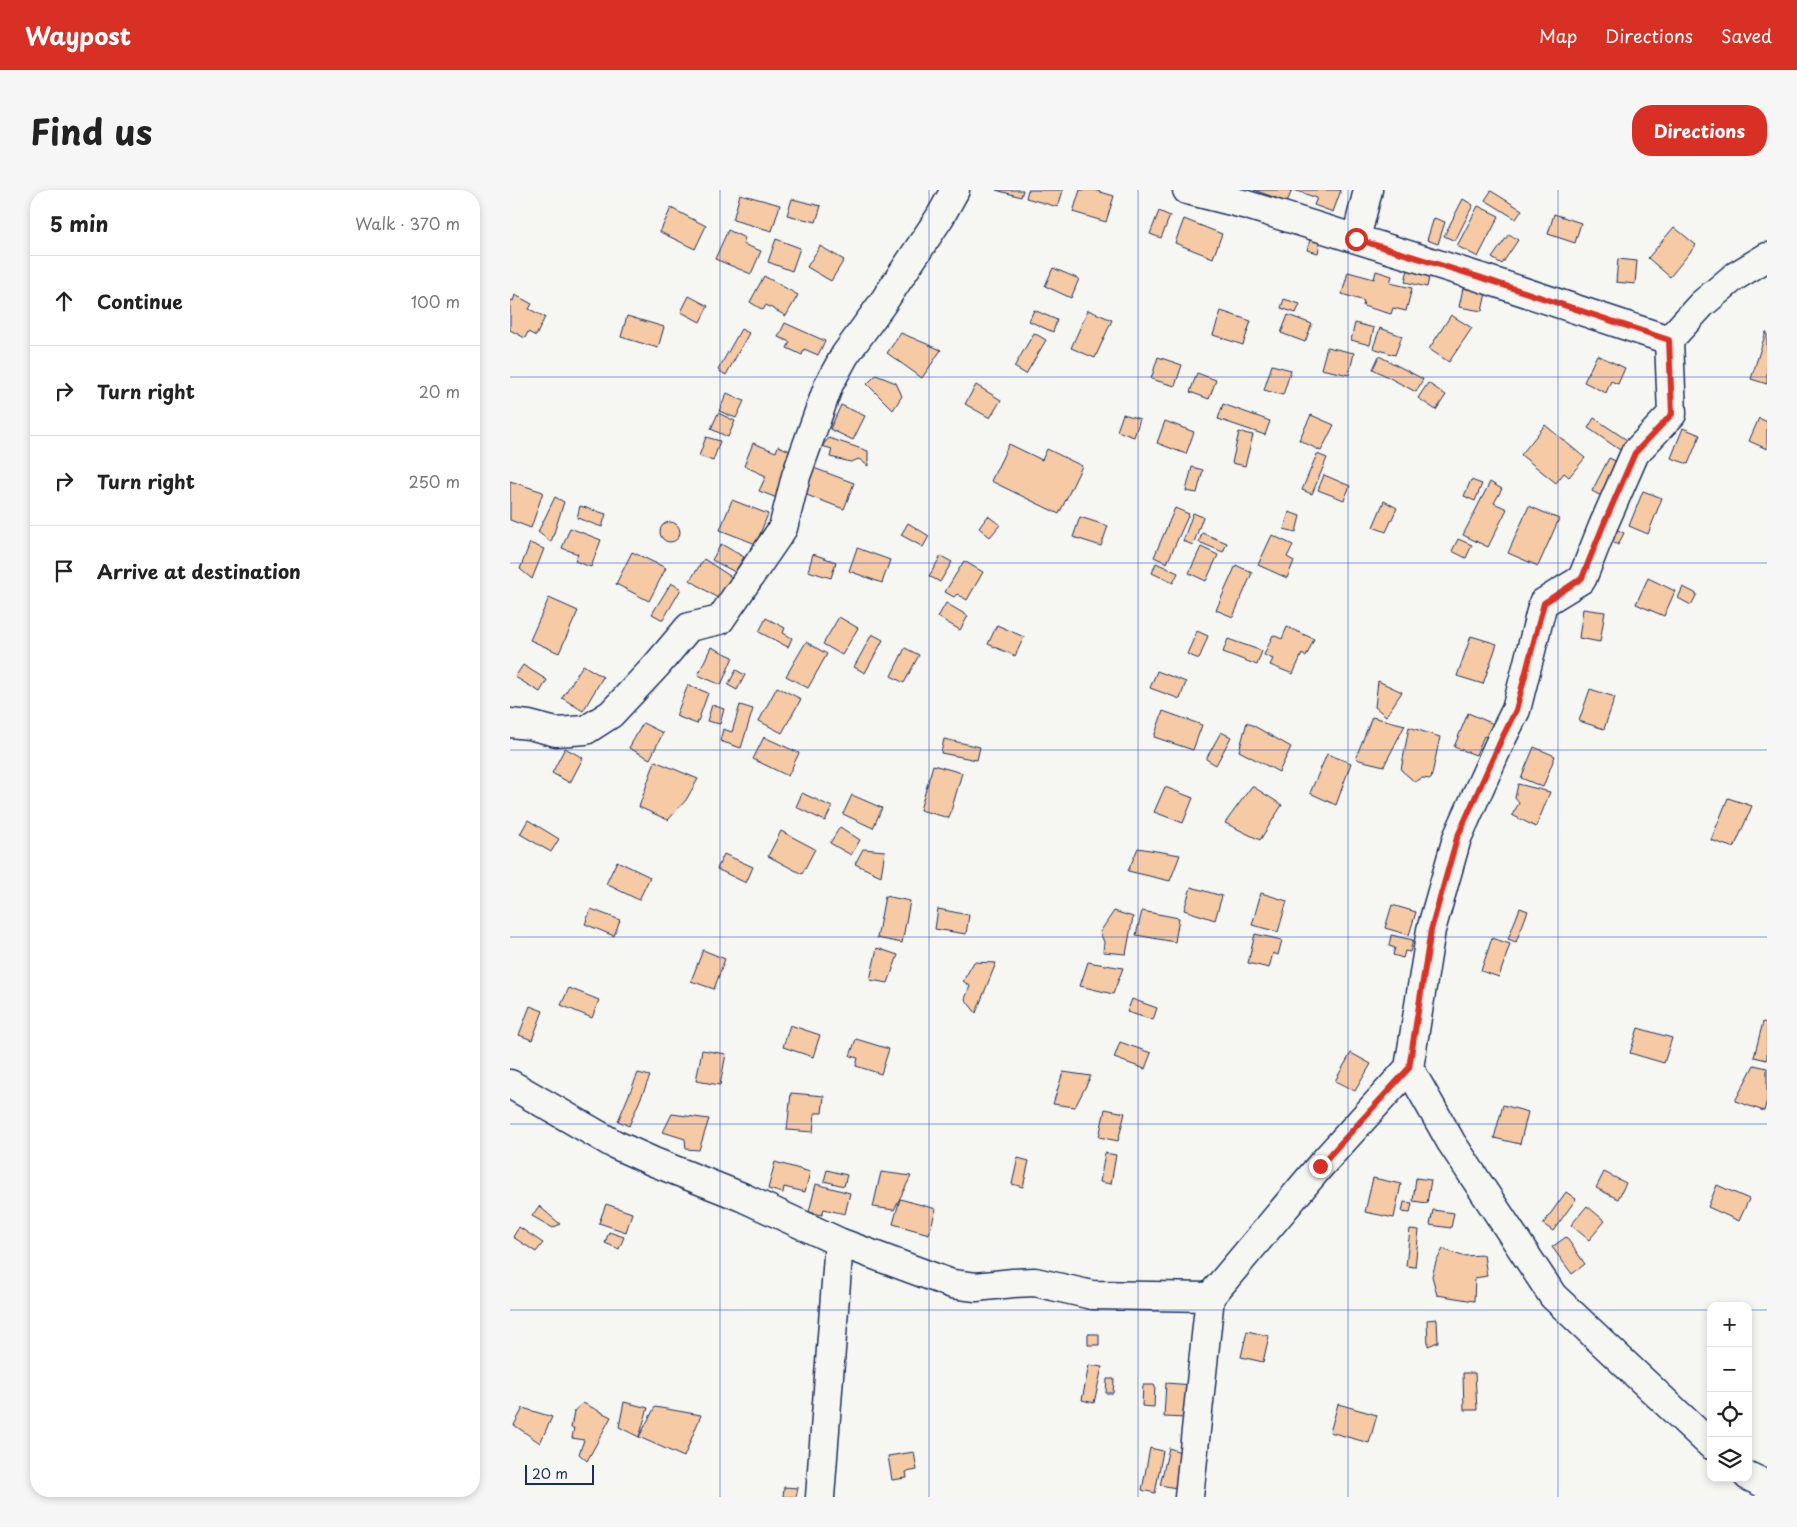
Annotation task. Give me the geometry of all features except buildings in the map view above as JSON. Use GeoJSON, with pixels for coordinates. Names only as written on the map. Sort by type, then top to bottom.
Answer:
{"type":"FeatureCollection","features":[{"type":"Feature","properties":{"kind":"street"},"geometry":{"type":"LineString","coordinates":[[510,724],[529,725],[556,732],[586,730],[611,714],[656,666],[688,627],[720,620],[782,528],[796,476],[829,384],[845,354],[940,217],[955,190]]}},
{"type":"Feature","properties":{"kind":"street"},"geometry":{"type":"LineString","coordinates":[[1187,190],[1247,205],[1479,277],[1669,340]]}},
{"type":"Feature","properties":{"kind":"street"},"geometry":{"type":"LineString","coordinates":[[1356,239],[1368,190]]}},
{"type":"Feature","properties":{"kind":"street"},"geometry":{"type":"LineString","coordinates":[[1189,1497],[1210,1297],[1320,1166],[1409,1068],[1431,930],[1457,838],[1516,710],[1544,603],[1582,578],[1635,453],[1672,414],[1669,340],[1702,304],[1734,277],[1767,256]]}},
{"type":"Feature","properties":{"kind":"street"},"geometry":{"type":"LineString","coordinates":[[1409,1068],[1451,1142],[1553,1296],[1707,1441]]}},
{"type":"Feature","properties":{"kind":"street"},"geometry":{"type":"LineString","coordinates":[[510,1084],[614,1144],[742,1197],[839,1242],[952,1284],[976,1287],[1035,1282],[1092,1295],[1210,1297]]}},
{"type":"Feature","properties":{"kind":"street"},"geometry":{"type":"LineString","coordinates":[[820,1497],[839,1242]]}},
{"type":"Feature","properties":{"kind":"street"},"geometry":{"type":"LineString","coordinates":[[1752,1478],[1767,1485]]}},
{"type":"Feature","properties":{"kind":"street"},"geometry":{"type":"LineString","coordinates":[[1741,1482],[1747,1497]]}},
{"type":"Feature","properties":{"kind":"route"},"geometry":{"type":"LineString","coordinates":[[1320,1166],[1409,1068],[1431,930],[1457,838],[1516,710],[1544,603],[1582,578],[1635,453],[1672,414],[1669,340],[1479,277],[1356,239]]}}]}
